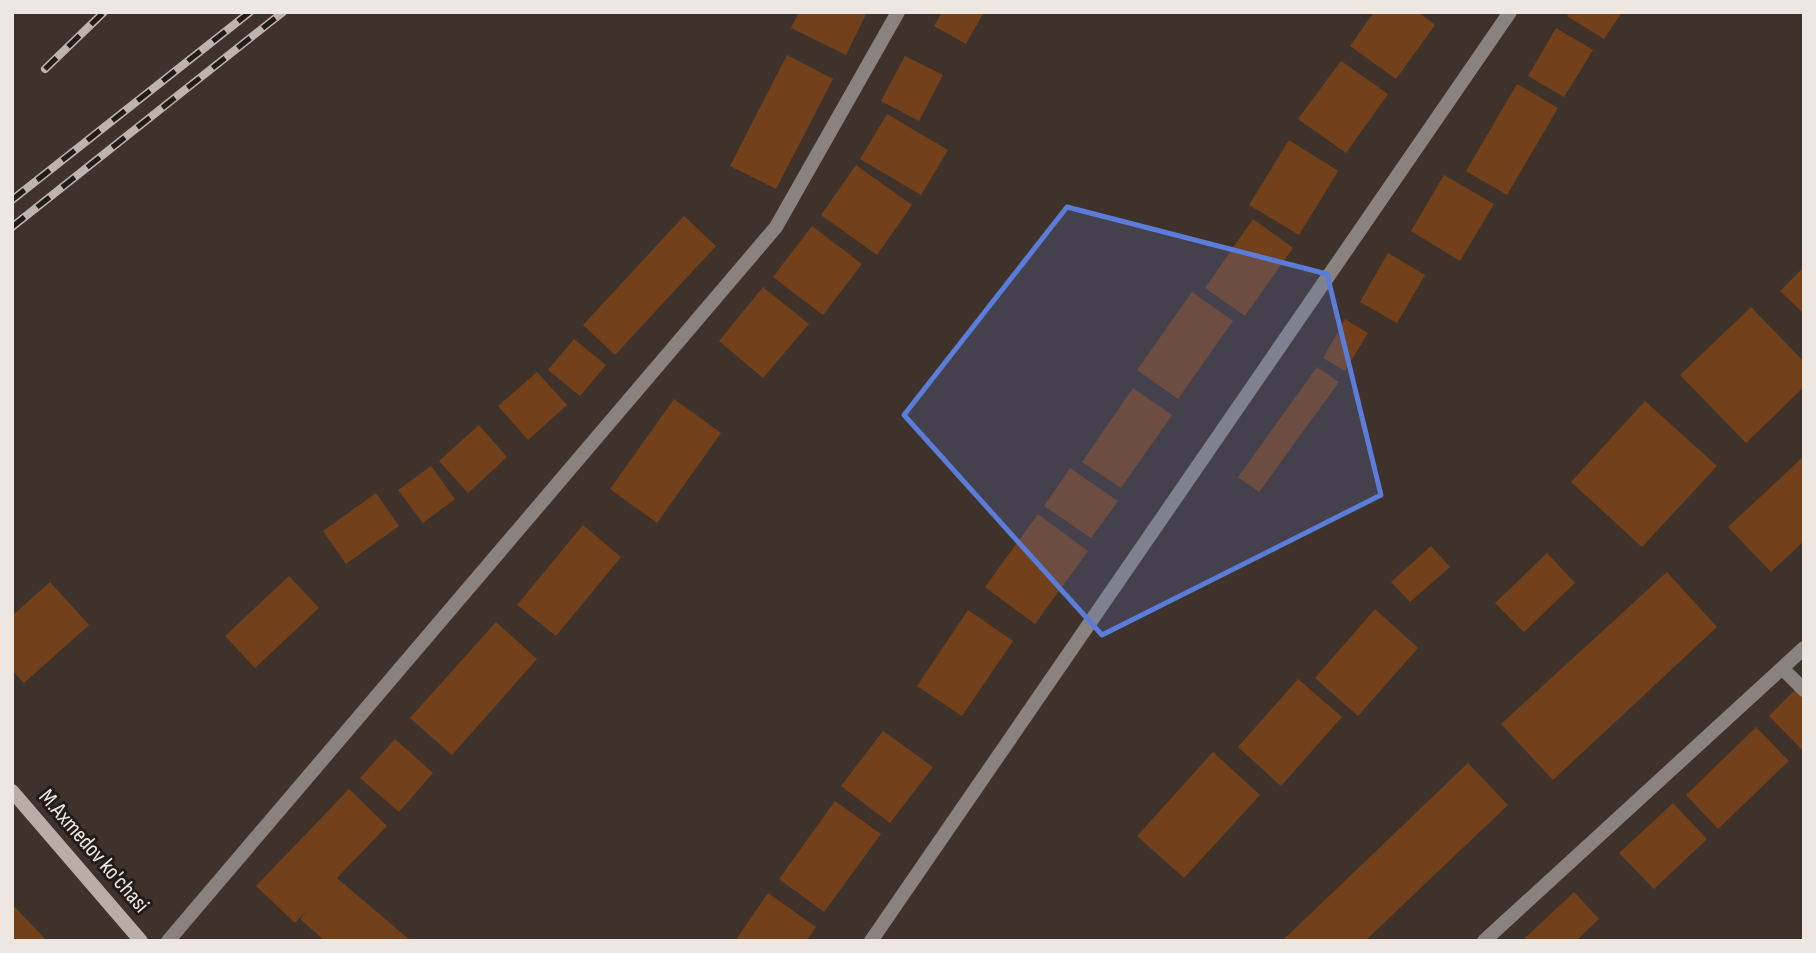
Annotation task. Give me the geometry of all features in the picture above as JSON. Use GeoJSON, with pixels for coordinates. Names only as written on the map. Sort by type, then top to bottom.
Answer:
{"type":"FeatureCollection","features":[{"type":"Feature","properties":{"kind":"main road","name":"M.Axmedov ko'chasi"},"geometry":{"type":"LineString","coordinates":[[12,791],[141,941]]}},
{"type":"Feature","properties":{"kind":"street"},"geometry":{"type":"LineString","coordinates":[[168,941],[776,227],[898,12]]}},
{"type":"Feature","properties":{"kind":"street"},"geometry":{"type":"LineString","coordinates":[[871,941],[1510,12]]}},
{"type":"Feature","properties":{"kind":"street"},"geometry":{"type":"LineString","coordinates":[[1484,941],[1804,648]]}},
{"type":"Feature","properties":{"kind":"street"},"geometry":{"type":"LineString","coordinates":[[1782,668],[1804,690]]}},
{"type":"Feature","properties":{"kind":"highlighted area"},"geometry":{"type":"Polygon","coordinates":[[[1067,207],[1327,274],[1381,495],[1102,635],[904,415],[1067,207]]]}},
{"type":"Feature","properties":{"kind":"building"},"geometry":{"type":"Polygon","coordinates":[[[799,12],[867,12],[846,55],[791,28],[799,12]]]}},
{"type":"Feature","properties":{"kind":"building"},"geometry":{"type":"Polygon","coordinates":[[[942,12],[984,12],[966,44],[934,26],[942,12]]]}},
{"type":"Feature","properties":{"kind":"building"},"geometry":{"type":"Polygon","coordinates":[[[1374,12],[1418,12],[1435,25],[1396,79],[1350,46],[1374,12]]]}},
{"type":"Feature","properties":{"kind":"building"},"geometry":{"type":"Polygon","coordinates":[[[1570,12],[1622,12],[1604,39],[1567,16],[1570,12]]]}},
{"type":"Feature","properties":{"kind":"building"},"geometry":{"type":"Polygon","coordinates":[[[1556,28],[1593,50],[1564,97],[1528,76],[1556,28]]]}},
{"type":"Feature","properties":{"kind":"building"},"geometry":{"type":"Polygon","coordinates":[[[787,55],[833,79],[776,189],[730,166],[787,55]]]}},
{"type":"Feature","properties":{"kind":"building"},"geometry":{"type":"Polygon","coordinates":[[[905,56],[943,75],[919,121],[881,101],[905,56]]]}},
{"type":"Feature","properties":{"kind":"building"},"geometry":{"type":"Polygon","coordinates":[[[1341,61],[1388,94],[1346,153],[1298,119],[1341,61]]]}},
{"type":"Feature","properties":{"kind":"building"},"geometry":{"type":"Polygon","coordinates":[[[1517,84],[1558,108],[1507,195],[1466,171],[1517,84]]]}},
{"type":"Feature","properties":{"kind":"building"},"geometry":{"type":"Polygon","coordinates":[[[887,114],[948,150],[921,195],[860,159],[887,114]]]}},
{"type":"Feature","properties":{"kind":"building"},"geometry":{"type":"Polygon","coordinates":[[[1289,140],[1338,171],[1299,235],[1249,205],[1289,140]]]}},
{"type":"Feature","properties":{"kind":"building"},"geometry":{"type":"Polygon","coordinates":[[[856,165],[912,205],[877,255],[821,215],[856,165]]]}},
{"type":"Feature","properties":{"kind":"building"},"geometry":{"type":"Polygon","coordinates":[[[1444,175],[1494,204],[1460,261],[1411,231],[1444,175]]]}},
{"type":"Feature","properties":{"kind":"building"},"geometry":{"type":"Polygon","coordinates":[[[684,216],[716,246],[615,355],[583,325],[684,216]]]}},
{"type":"Feature","properties":{"kind":"building"},"geometry":{"type":"Polygon","coordinates":[[[1253,219],[1293,248],[1245,316],[1205,288],[1253,219]]]}},
{"type":"Feature","properties":{"kind":"building"},"geometry":{"type":"Polygon","coordinates":[[[812,226],[862,264],[823,315],[773,277],[812,226]]]}},
{"type":"Feature","properties":{"kind":"building"},"geometry":{"type":"Polygon","coordinates":[[[1388,253],[1425,275],[1397,323],[1360,302],[1388,253]]]}},
{"type":"Feature","properties":{"kind":"building"},"geometry":{"type":"Polygon","coordinates":[[[1804,267],[1804,314],[1780,291],[1804,267]]]}},
{"type":"Feature","properties":{"kind":"building"},"geometry":{"type":"Polygon","coordinates":[[[763,287],[809,324],[763,378],[719,341],[763,287]]]}},
{"type":"Feature","properties":{"kind":"building"},"geometry":{"type":"Polygon","coordinates":[[[1192,292],[1233,321],[1178,399],[1137,370],[1192,292]]]}},
{"type":"Feature","properties":{"kind":"building"},"geometry":{"type":"Polygon","coordinates":[[[1751,307],[1804,362],[1804,387],[1746,443],[1680,375],[1751,307]]]}},
{"type":"Feature","properties":{"kind":"building"},"geometry":{"type":"Polygon","coordinates":[[[1345,319],[1368,333],[1345,371],[1323,358],[1345,319]]]}},
{"type":"Feature","properties":{"kind":"building"},"geometry":{"type":"Polygon","coordinates":[[[574,339],[606,365],[580,396],[548,370],[574,339]]]}},
{"type":"Feature","properties":{"kind":"building"},"geometry":{"type":"Polygon","coordinates":[[[1317,367],[1339,382],[1259,492],[1238,477],[1317,367]]]}},
{"type":"Feature","properties":{"kind":"building"},"geometry":{"type":"Polygon","coordinates":[[[537,372],[567,405],[528,440],[498,406],[537,372]]]}},
{"type":"Feature","properties":{"kind":"building"},"geometry":{"type":"Polygon","coordinates":[[[1133,388],[1172,415],[1121,488],[1082,462],[1133,388]]]}},
{"type":"Feature","properties":{"kind":"building"},"geometry":{"type":"Polygon","coordinates":[[[674,399],[721,433],[657,523],[610,489],[674,399]]]}},
{"type":"Feature","properties":{"kind":"building"},"geometry":{"type":"Polygon","coordinates":[[[1645,401],[1717,466],[1642,547],[1571,482],[1645,401]]]}},
{"type":"Feature","properties":{"kind":"building"},"geometry":{"type":"Polygon","coordinates":[[[479,425],[507,457],[468,493],[439,461],[479,425]]]}},
{"type":"Feature","properties":{"kind":"building"},"geometry":{"type":"Polygon","coordinates":[[[1804,456],[1804,541],[1771,572],[1728,527],[1804,456]]]}},
{"type":"Feature","properties":{"kind":"building"},"geometry":{"type":"Polygon","coordinates":[[[431,466],[455,499],[423,523],[398,490],[431,466]]]}},
{"type":"Feature","properties":{"kind":"building"},"geometry":{"type":"Polygon","coordinates":[[[1070,468],[1118,501],[1091,538],[1044,506],[1070,468]]]}},
{"type":"Feature","properties":{"kind":"building"},"geometry":{"type":"Polygon","coordinates":[[[376,493],[399,526],[346,564],[323,531],[376,493]]]}},
{"type":"Feature","properties":{"kind":"building"},"geometry":{"type":"Polygon","coordinates":[[[1038,514],[1088,551],[1035,624],[985,587],[1038,514]]]}},
{"type":"Feature","properties":{"kind":"building"},"geometry":{"type":"Polygon","coordinates":[[[583,525],[621,557],[556,636],[517,605],[583,525]]]}},
{"type":"Feature","properties":{"kind":"building"},"geometry":{"type":"Polygon","coordinates":[[[1431,546],[1450,567],[1410,602],[1391,582],[1431,546]]]}},
{"type":"Feature","properties":{"kind":"building"},"geometry":{"type":"Polygon","coordinates":[[[1547,553],[1575,583],[1524,632],[1495,603],[1547,553]]]}},
{"type":"Feature","properties":{"kind":"building"},"geometry":{"type":"Polygon","coordinates":[[[1667,572],[1717,627],[1553,780],[1501,724],[1667,572]]]}},
{"type":"Feature","properties":{"kind":"building"},"geometry":{"type":"Polygon","coordinates":[[[289,576],[319,608],[255,668],[225,636],[289,576]]]}},
{"type":"Feature","properties":{"kind":"building"},"geometry":{"type":"Polygon","coordinates":[[[50,582],[89,625],[24,683],[12,670],[12,616],[50,582]]]}},
{"type":"Feature","properties":{"kind":"building"},"geometry":{"type":"Polygon","coordinates":[[[1375,609],[1418,648],[1358,716],[1315,678],[1375,609]]]}},
{"type":"Feature","properties":{"kind":"building"},"geometry":{"type":"Polygon","coordinates":[[[968,610],[1013,641],[962,716],[917,686],[968,610]]]}},
{"type":"Feature","properties":{"kind":"building"},"geometry":{"type":"Polygon","coordinates":[[[496,622],[537,659],[452,755],[410,718],[496,622]]]}},
{"type":"Feature","properties":{"kind":"building"},"geometry":{"type":"Polygon","coordinates":[[[1298,679],[1342,717],[1281,786],[1238,747],[1298,679]]]}},
{"type":"Feature","properties":{"kind":"building"},"geometry":{"type":"Polygon","coordinates":[[[1798,687],[1804,693],[1804,752],[1769,716],[1798,687]]]}},
{"type":"Feature","properties":{"kind":"building"},"geometry":{"type":"Polygon","coordinates":[[[1756,727],[1789,761],[1718,829],[1686,795],[1756,727]]]}},
{"type":"Feature","properties":{"kind":"building"},"geometry":{"type":"Polygon","coordinates":[[[883,731],[933,767],[890,823],[841,786],[883,731]]]}},
{"type":"Feature","properties":{"kind":"building"},"geometry":{"type":"Polygon","coordinates":[[[395,739],[433,773],[399,812],[360,778],[395,739]]]}},
{"type":"Feature","properties":{"kind":"building"},"geometry":{"type":"Polygon","coordinates":[[[1213,752],[1260,795],[1184,878],[1137,836],[1213,752]]]}},
{"type":"Feature","properties":{"kind":"building"},"geometry":{"type":"Polygon","coordinates":[[[1468,763],[1508,805],[1365,941],[1282,941],[1468,763]]]}},
{"type":"Feature","properties":{"kind":"building"},"geometry":{"type":"Polygon","coordinates":[[[349,789],[387,826],[337,878],[411,941],[325,941],[300,919],[307,910],[295,923],[256,886],[349,789]]]}},
{"type":"Feature","properties":{"kind":"building"},"geometry":{"type":"Polygon","coordinates":[[[835,801],[881,834],[824,912],[779,879],[835,801]]]}},
{"type":"Feature","properties":{"kind":"building"},"geometry":{"type":"Polygon","coordinates":[[[1673,803],[1707,839],[1654,889],[1619,853],[1673,803]]]}},
{"type":"Feature","properties":{"kind":"building"},"geometry":{"type":"Polygon","coordinates":[[[1574,892],[1599,919],[1576,941],[1522,941],[1574,892]]]}},
{"type":"Feature","properties":{"kind":"building"},"geometry":{"type":"Polygon","coordinates":[[[768,893],[816,927],[806,941],[735,941],[768,893]]]}},
{"type":"Feature","properties":{"kind":"building"},"geometry":{"type":"Polygon","coordinates":[[[12,904],[47,941],[12,941],[12,904]]]}},
{"type":"Feature","properties":{"kind":"railway"},"geometry":{"type":"LineString","coordinates":[[45,69],[104,12]]}},
{"type":"Feature","properties":{"kind":"railway"},"geometry":{"type":"LineString","coordinates":[[12,200],[250,12]]}},
{"type":"Feature","properties":{"kind":"railway"},"geometry":{"type":"LineString","coordinates":[[12,227],[283,12]]}}]}
